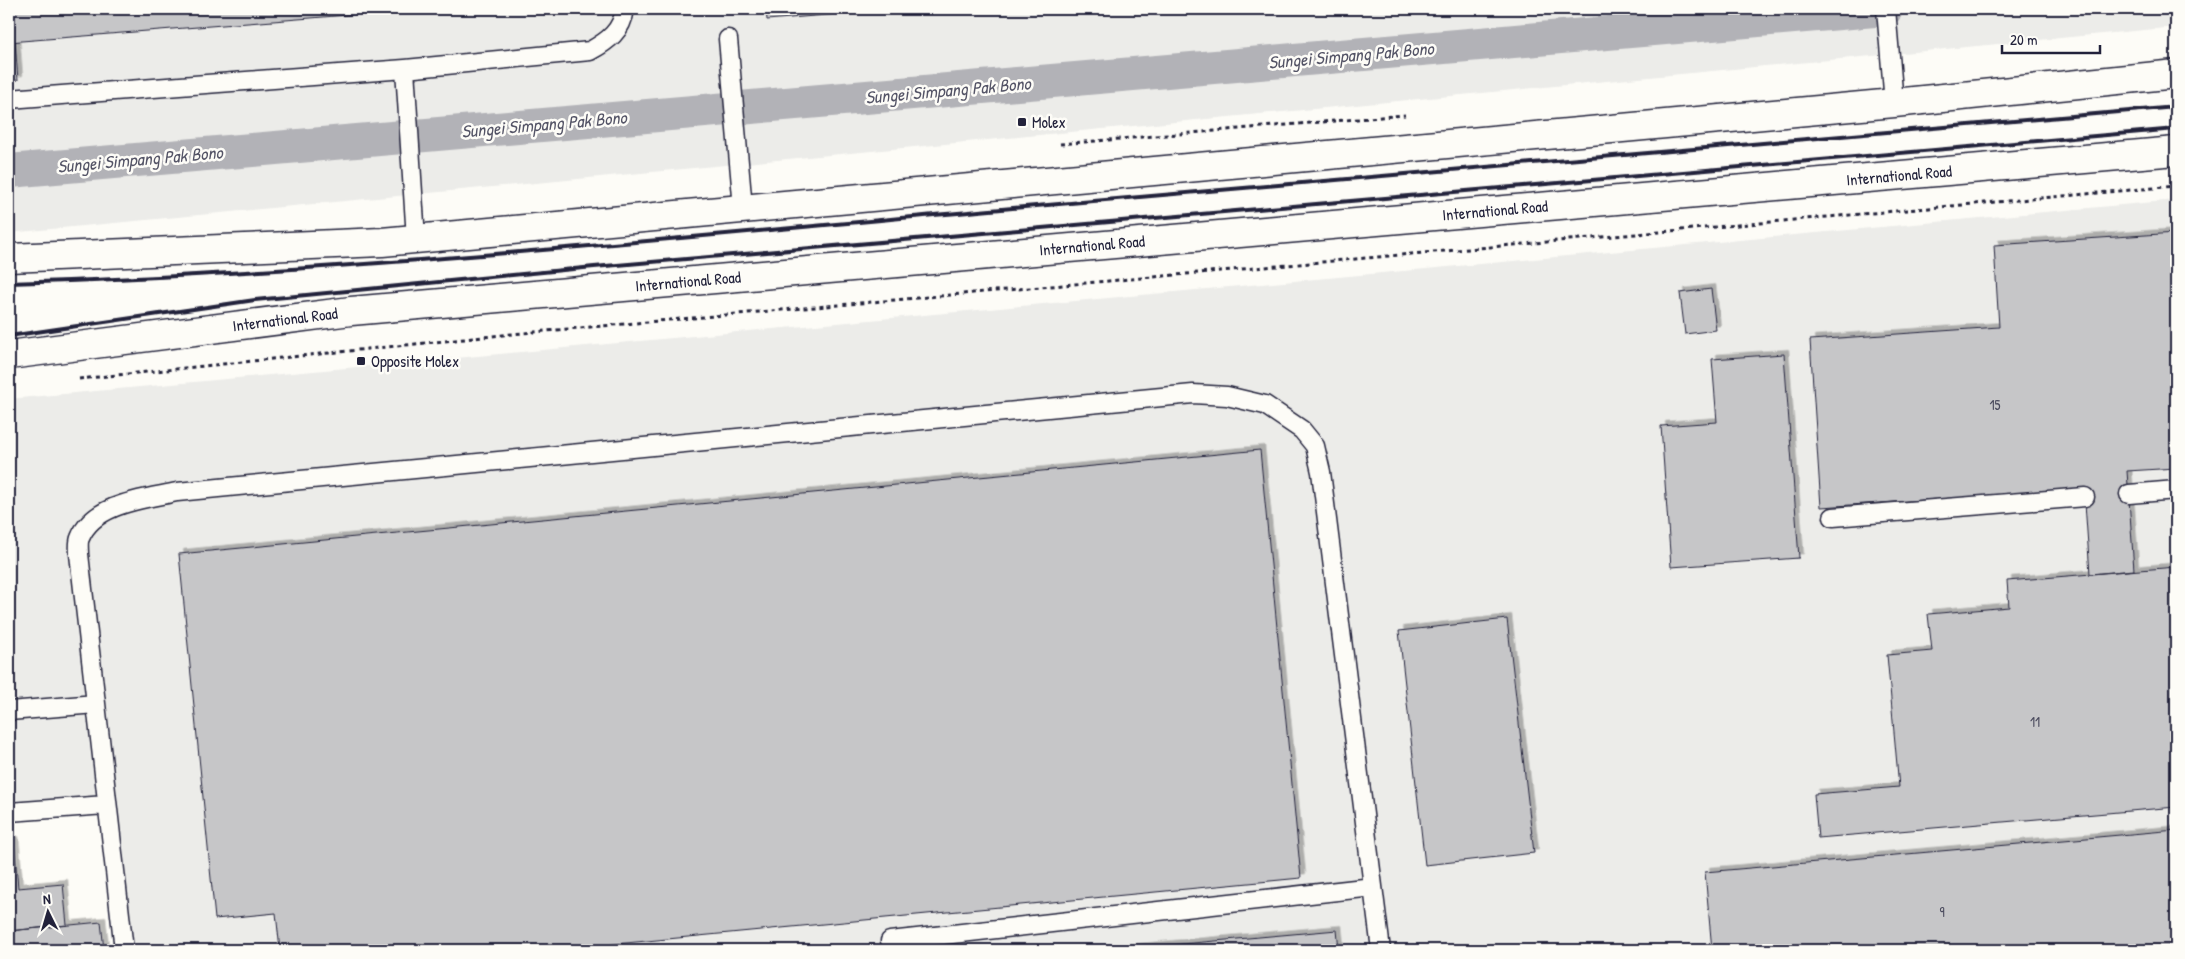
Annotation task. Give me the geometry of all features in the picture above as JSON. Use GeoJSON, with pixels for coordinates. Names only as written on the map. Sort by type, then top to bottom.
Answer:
{"type":"FeatureCollection","features":[{"type":"Feature","properties":{"kind":"main road"},"geometry":{"type":"LineString","coordinates":[[9,258],[416,238],[1894,103],[2176,74]]}},
{"type":"Feature","properties":{"kind":"main road","name":"International Road"},"geometry":{"type":"LineString","coordinates":[[9,356],[351,311],[2176,150]]}},
{"type":"Feature","properties":{"kind":"main road"},"geometry":{"type":"LineString","coordinates":[[9,360],[44,351]]}},
{"type":"Feature","properties":{"kind":"lane"},"geometry":{"type":"LineString","coordinates":[[9,99],[405,70],[590,51],[606,42],[618,31],[625,9]]}},
{"type":"Feature","properties":{"kind":"lane"},"geometry":{"type":"LineString","coordinates":[[1886,9],[1894,103]]}},
{"type":"Feature","properties":{"kind":"lane"},"geometry":{"type":"LineString","coordinates":[[728,40],[743,208]]}},
{"type":"Feature","properties":{"kind":"lane"},"geometry":{"type":"LineString","coordinates":[[405,70],[416,238]]}},
{"type":"Feature","properties":{"kind":"lane"},"geometry":{"type":"LineString","coordinates":[[124,950],[106,805],[79,554],[80,539],[102,512],[126,504],[177,492],[1193,394],[1227,396],[1265,405],[1302,430],[1315,446],[1321,472],[1381,950]]}},
{"type":"Feature","properties":{"kind":"lane"},"geometry":{"type":"LineString","coordinates":[[2129,494],[2176,490]]}},
{"type":"Feature","properties":{"kind":"lane"},"geometry":{"type":"LineString","coordinates":[[1833,517],[2085,497]]}},
{"type":"Feature","properties":{"kind":"lane"},"geometry":{"type":"LineString","coordinates":[[9,711],[96,704]]}},
{"type":"Feature","properties":{"kind":"lane"},"geometry":{"type":"LineString","coordinates":[[9,812],[106,805]]}},
{"type":"Feature","properties":{"kind":"lane"},"geometry":{"type":"LineString","coordinates":[[890,941],[1373,887]]}},
{"type":"Feature","properties":{"kind":"path"},"geometry":{"type":"LineString","coordinates":[[77,380],[512,334],[2176,186]]}},
{"type":"Feature","properties":{"kind":"shaded area"},"geometry":{"type":"Polygon","coordinates":[[[9,9],[2176,9],[2176,27],[9,233],[9,9]]]}},
{"type":"Feature","properties":{"kind":"shaded area"},"geometry":{"type":"Polygon","coordinates":[[[2176,200],[2176,950],[115,950],[102,813],[9,821],[9,399],[2176,200]]]}},
{"type":"Feature","properties":{"kind":"building"},"geometry":{"type":"Polygon","coordinates":[[[9,9],[385,9],[386,12],[9,42],[9,9]]]}},
{"type":"Feature","properties":{"kind":"building"},"geometry":{"type":"Polygon","coordinates":[[[766,9],[898,9],[767,20],[766,9]]]}},
{"type":"Feature","properties":{"kind":"building"},"geometry":{"type":"Polygon","coordinates":[[[15,41],[18,80],[9,81],[9,42],[15,41]]]}},
{"type":"Feature","properties":{"kind":"building"},"geometry":{"type":"Polygon","coordinates":[[[2176,233],[2176,468],[2127,471],[2134,570],[2090,574],[2084,489],[1821,507],[1810,340],[1999,327],[1994,245],[2176,233]]]}},
{"type":"Feature","properties":{"kind":"building"},"geometry":{"type":"Polygon","coordinates":[[[1711,289],[1716,330],[1685,334],[1680,293],[1711,289]]]}},
{"type":"Feature","properties":{"kind":"building"},"geometry":{"type":"Polygon","coordinates":[[[1784,354],[1799,558],[1671,567],[1661,426],[1717,422],[1712,359],[1784,354]]]}},
{"type":"Feature","properties":{"kind":"building"},"geometry":{"type":"Polygon","coordinates":[[[1260,450],[1301,878],[553,950],[280,950],[276,913],[215,919],[179,554],[1260,450]]]}},
{"type":"Feature","properties":{"kind":"building"},"geometry":{"type":"Polygon","coordinates":[[[2176,567],[2176,807],[1818,838],[1814,794],[1899,787],[1887,655],[1932,651],[1928,614],[2009,607],[2007,581],[2176,567]]]}},
{"type":"Feature","properties":{"kind":"building"},"geometry":{"type":"Polygon","coordinates":[[[1507,619],[1534,853],[1425,865],[1399,631],[1507,619]]]}},
{"type":"Feature","properties":{"kind":"building"},"geometry":{"type":"Polygon","coordinates":[[[2176,830],[2176,950],[1712,950],[1705,872],[2176,830]]]}},
{"type":"Feature","properties":{"kind":"building"},"geometry":{"type":"Polygon","coordinates":[[[9,841],[14,841],[18,888],[63,884],[67,925],[9,931],[9,841]]]}},
{"type":"Feature","properties":{"kind":"building"},"geometry":{"type":"Polygon","coordinates":[[[101,922],[104,950],[9,950],[9,931],[101,922]]]}},
{"type":"Feature","properties":{"kind":"building"},"geometry":{"type":"Polygon","coordinates":[[[1337,930],[1339,950],[1115,950],[1337,930]]]}},
{"type":"Feature","properties":{"kind":"waterway","name":"Sungei Simpang Pak Bono"},"geometry":{"type":"LineString","coordinates":[[9,171],[1886,9]]}},
{"type":"Feature","properties":{"kind":"railway"},"geometry":{"type":"LineString","coordinates":[[9,283],[252,272],[494,254],[2176,107]]}},
{"type":"Feature","properties":{"kind":"railway"},"geometry":{"type":"LineString","coordinates":[[9,336],[255,300],[594,267],[2176,129]]}},
{"type":"Feature","properties":{"kind":"place","name":"Molex"},"geometry":{"type":"Point","coordinates":[1022,122]}},
{"type":"Feature","properties":{"kind":"place","name":"Opposite Molex"},"geometry":{"type":"Point","coordinates":[361,361]}}]}
